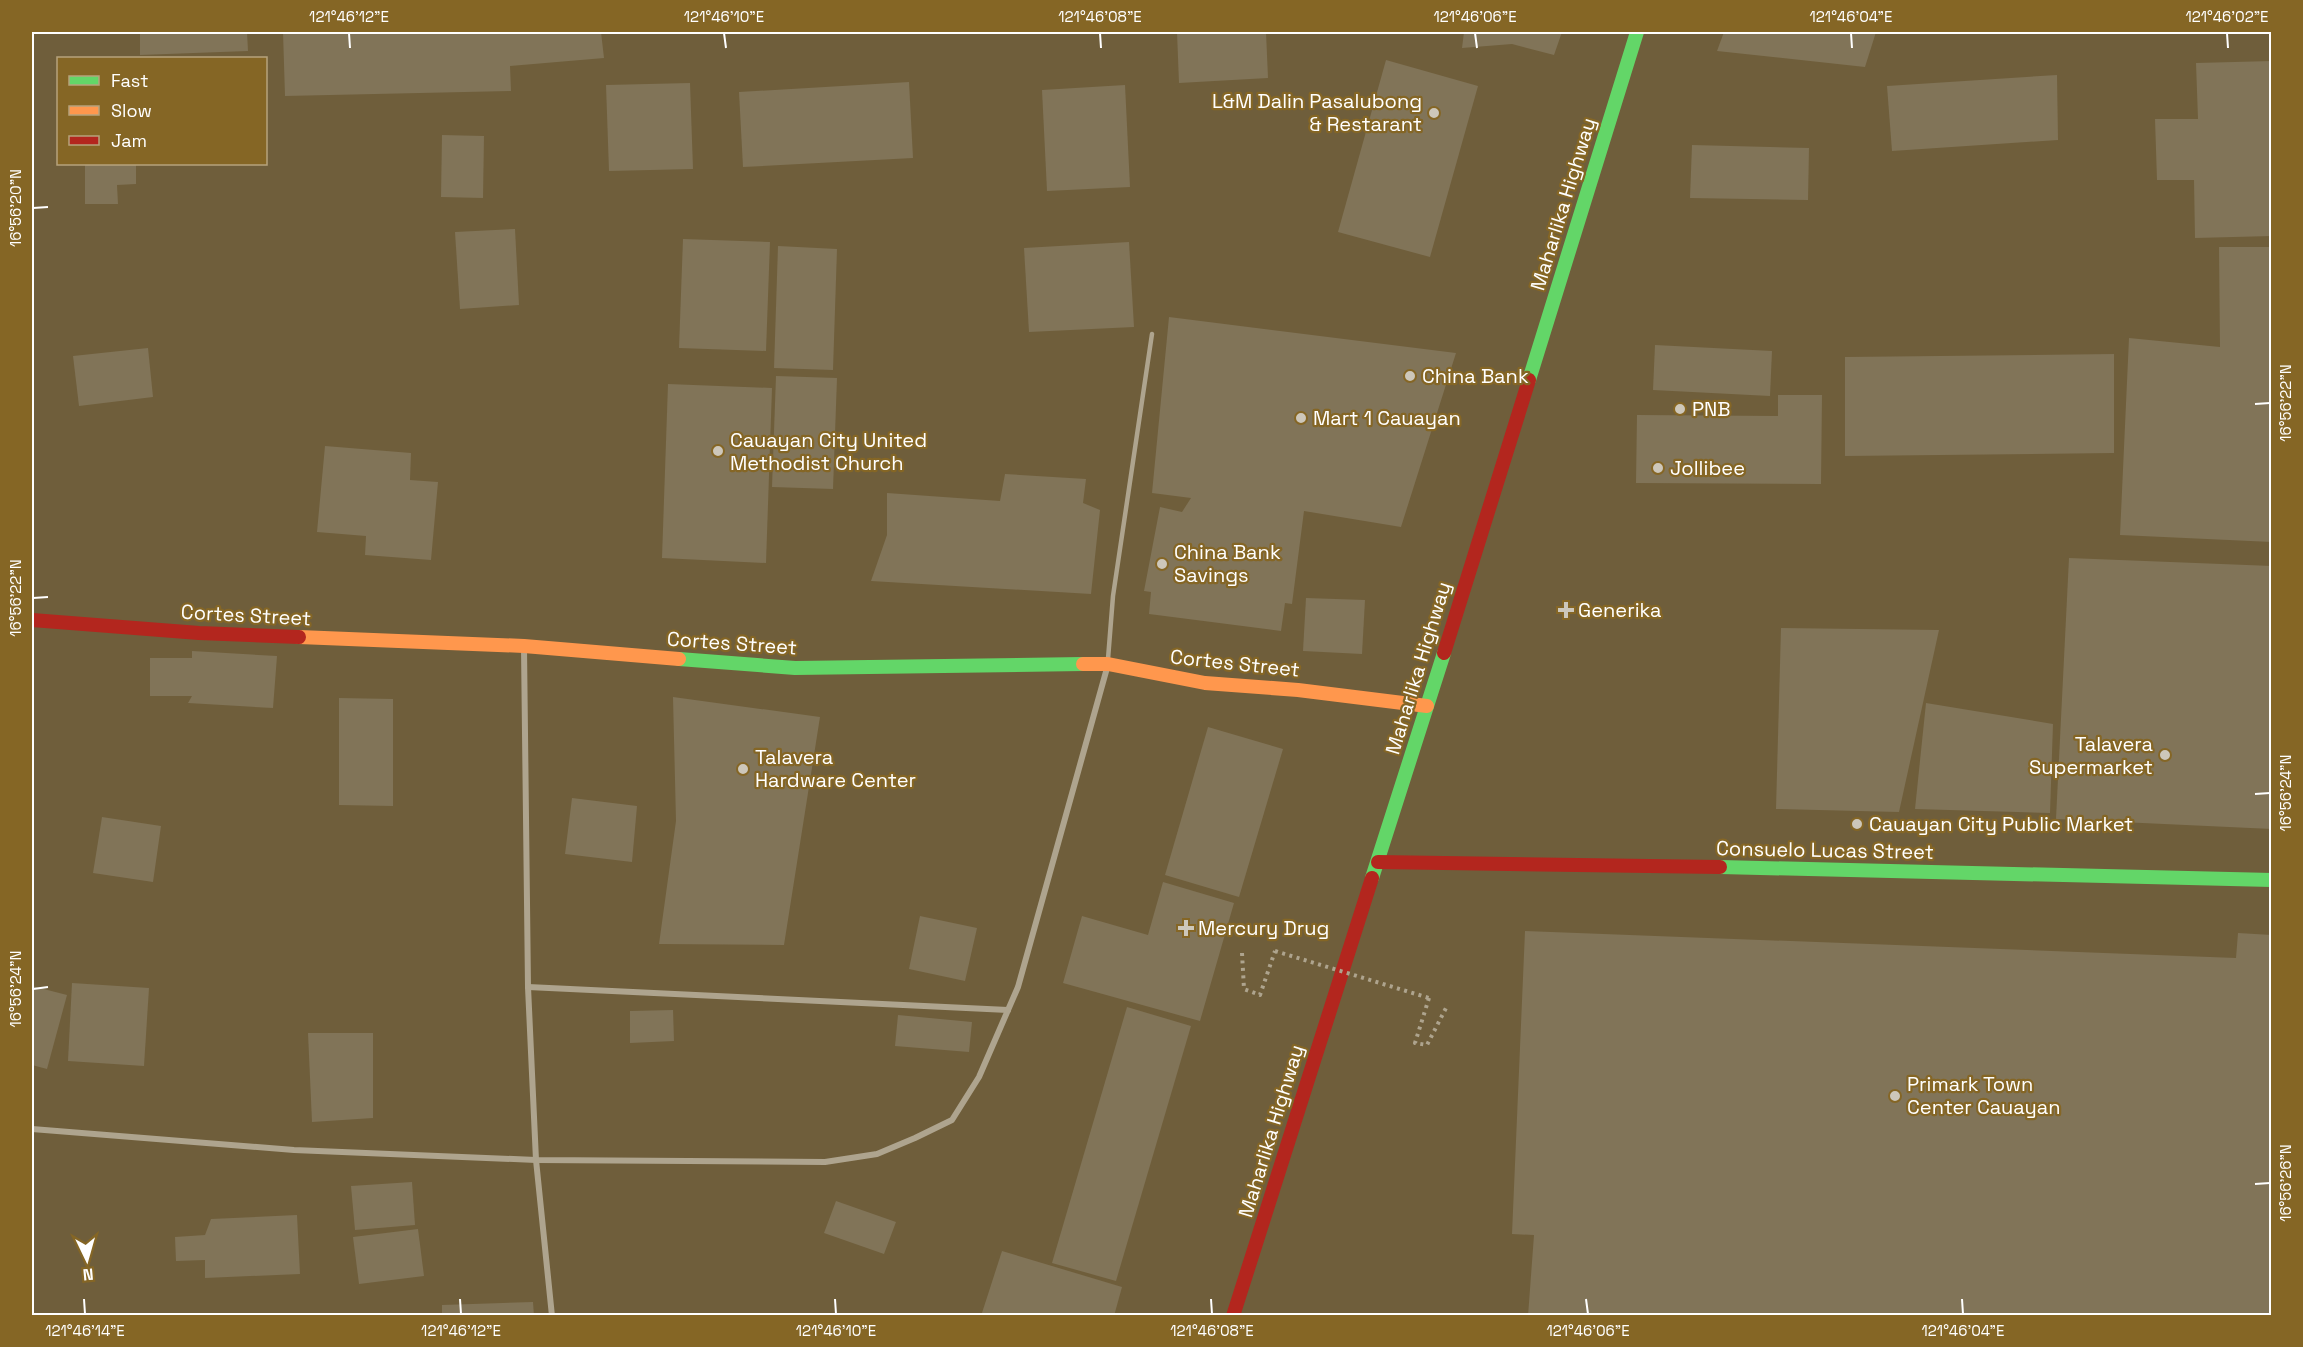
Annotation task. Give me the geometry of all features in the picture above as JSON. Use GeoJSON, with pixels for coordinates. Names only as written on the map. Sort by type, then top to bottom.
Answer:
{"type":"FeatureCollection","features":[{"type":"Feature","properties":{"kind":"street","name":"Maharlika Highway"},"geometry":{"type":"LineString","coordinates":[[1233,1316],[1378,862],[1637,32]]}},
{"type":"Feature","properties":{"kind":"street","name":"Cortes Street"},"geometry":{"type":"LineString","coordinates":[[32,620],[199,633],[524,646],[795,668],[1108,664],[1205,683],[1298,690],[1427,706]]}},
{"type":"Feature","properties":{"kind":"street"},"geometry":{"type":"LineString","coordinates":[[524,646],[528,987],[536,1160],[552,1316]]}},
{"type":"Feature","properties":{"kind":"street"},"geometry":{"type":"LineString","coordinates":[[32,1129],[294,1150],[536,1160],[825,1162],[877,1154],[952,1120],[979,1077],[1018,987],[1108,664]]}},
{"type":"Feature","properties":{"kind":"street","name":"Consuelo Lucas Street"},"geometry":{"type":"LineString","coordinates":[[1378,862],[1904,870],[2271,880]]}},
{"type":"Feature","properties":{"kind":"street"},"geometry":{"type":"LineString","coordinates":[[528,987],[1008,1010]]}},
{"type":"Feature","properties":{"kind":"lane"},"geometry":{"type":"LineString","coordinates":[[1108,664],[1113,596],[1152,334]]}},
{"type":"Feature","properties":{"kind":"path"},"geometry":{"type":"LineString","coordinates":[[1242,953],[1244,989],[1260,995],[1275,951],[1429,998],[1415,1042],[1427,1045],[1447,1006]]}},
{"type":"Feature","properties":{"kind":"building"},"geometry":{"type":"Polygon","coordinates":[[[140,32],[247,32],[248,51],[140,55],[140,32]]]}},
{"type":"Feature","properties":{"kind":"building"},"geometry":{"type":"Polygon","coordinates":[[[283,32],[601,32],[604,58],[510,66],[511,91],[285,96],[283,32]]]}},
{"type":"Feature","properties":{"kind":"building"},"geometry":{"type":"Polygon","coordinates":[[[1177,32],[1266,32],[1268,78],[1179,83],[1177,32]]]}},
{"type":"Feature","properties":{"kind":"building"},"geometry":{"type":"Polygon","coordinates":[[[1464,32],[1562,32],[1554,55],[1512,44],[1462,48],[1464,32]]]}},
{"type":"Feature","properties":{"kind":"building"},"geometry":{"type":"Polygon","coordinates":[[[1724,32],[1876,32],[1865,67],[1717,51],[1724,32]]]}},
{"type":"Feature","properties":{"kind":"building"},"geometry":{"type":"Polygon","coordinates":[[[1386,60],[1478,86],[1430,257],[1338,232],[1386,60]]]}},
{"type":"Feature","properties":{"kind":"building"},"geometry":{"type":"Polygon","coordinates":[[[2272,61],[2272,236],[2195,238],[2194,180],[2157,180],[2155,119],[2198,119],[2196,63],[2272,61]]]}},
{"type":"Feature","properties":{"kind":"building"},"geometry":{"type":"Polygon","coordinates":[[[2057,75],[2058,140],[1892,151],[1887,86],[2057,75]]]}},
{"type":"Feature","properties":{"kind":"building"},"geometry":{"type":"Polygon","coordinates":[[[909,82],[913,158],[743,167],[739,92],[909,82]]]}},
{"type":"Feature","properties":{"kind":"building"},"geometry":{"type":"Polygon","coordinates":[[[690,83],[693,169],[609,171],[606,85],[690,83]]]}},
{"type":"Feature","properties":{"kind":"building"},"geometry":{"type":"Polygon","coordinates":[[[1125,85],[1130,187],[1047,191],[1042,90],[1125,85]]]}},
{"type":"Feature","properties":{"kind":"building"},"geometry":{"type":"Polygon","coordinates":[[[442,135],[484,136],[483,198],[441,197],[442,135]]]}},
{"type":"Feature","properties":{"kind":"building"},"geometry":{"type":"Polygon","coordinates":[[[1692,145],[1809,148],[1808,200],[1690,198],[1692,145]]]}},
{"type":"Feature","properties":{"kind":"building"},"geometry":{"type":"Polygon","coordinates":[[[85,165],[136,165],[136,184],[117,185],[118,204],[85,204],[85,165]]]}},
{"type":"Feature","properties":{"kind":"building"},"geometry":{"type":"Polygon","coordinates":[[[515,229],[519,305],[460,309],[455,232],[515,229]]]}},
{"type":"Feature","properties":{"kind":"building"},"geometry":{"type":"Polygon","coordinates":[[[683,239],[770,242],[766,351],[679,348],[683,239]]]}},
{"type":"Feature","properties":{"kind":"building"},"geometry":{"type":"Polygon","coordinates":[[[1129,242],[1134,327],[1029,332],[1024,248],[1129,242]]]}},
{"type":"Feature","properties":{"kind":"building"},"geometry":{"type":"Polygon","coordinates":[[[778,246],[837,249],[833,370],[774,368],[778,246]]]}},
{"type":"Feature","properties":{"kind":"building"},"geometry":{"type":"Polygon","coordinates":[[[2219,247],[2272,247],[2272,542],[2120,535],[2129,338],[2220,347],[2219,247]]]}},
{"type":"Feature","properties":{"kind":"building"},"geometry":{"type":"Polygon","coordinates":[[[1169,317],[1456,353],[1401,527],[1304,511],[1292,604],[1285,603],[1281,631],[1149,614],[1151,592],[1144,591],[1160,507],[1182,512],[1191,498],[1152,493],[1169,317]]]}},
{"type":"Feature","properties":{"kind":"building"},"geometry":{"type":"Polygon","coordinates":[[[1655,345],[1772,351],[1770,396],[1653,390],[1655,345]]]}},
{"type":"Feature","properties":{"kind":"building"},"geometry":{"type":"Polygon","coordinates":[[[148,348],[153,397],[79,406],[73,356],[148,348]]]}},
{"type":"Feature","properties":{"kind":"building"},"geometry":{"type":"Polygon","coordinates":[[[2114,354],[2114,453],[1845,456],[1845,357],[2114,354]]]}},
{"type":"Feature","properties":{"kind":"building"},"geometry":{"type":"Polygon","coordinates":[[[776,376],[837,378],[833,489],[772,487],[776,376]]]}},
{"type":"Feature","properties":{"kind":"building","name":"Cauayan City United Methodist Church"},"geometry":{"type":"Polygon","coordinates":[[[668,384],[772,388],[766,563],[662,558],[668,384]]]}},
{"type":"Feature","properties":{"kind":"building"},"geometry":{"type":"Polygon","coordinates":[[[1778,395],[1822,395],[1821,484],[1636,483],[1637,415],[1778,416],[1778,395]]]}},
{"type":"Feature","properties":{"kind":"building"},"geometry":{"type":"Polygon","coordinates":[[[325,446],[411,453],[410,480],[438,482],[431,560],[365,555],[366,536],[317,532],[325,446]]]}},
{"type":"Feature","properties":{"kind":"building"},"geometry":{"type":"Polygon","coordinates":[[[1005,474],[1086,479],[1083,503],[1100,510],[1091,594],[871,581],[887,535],[887,493],[1000,501],[1005,474]]]}},
{"type":"Feature","properties":{"kind":"building","name":"Talavera Supermarket"},"geometry":{"type":"Polygon","coordinates":[[[2069,558],[2272,566],[2272,829],[2056,819],[2069,558]]]}},
{"type":"Feature","properties":{"kind":"building"},"geometry":{"type":"Polygon","coordinates":[[[1306,598],[1365,600],[1362,654],[1303,651],[1306,598]]]}},
{"type":"Feature","properties":{"kind":"building"},"geometry":{"type":"Polygon","coordinates":[[[1781,628],[1939,630],[1899,812],[1776,809],[1781,628]]]}},
{"type":"Feature","properties":{"kind":"building"},"geometry":{"type":"Polygon","coordinates":[[[192,651],[277,656],[273,708],[188,703],[192,696],[150,696],[150,658],[192,658],[192,651]]]}},
{"type":"Feature","properties":{"kind":"building","name":"Talavera Hardware Center"},"geometry":{"type":"Polygon","coordinates":[[[673,697],[820,717],[784,945],[659,944],[676,821],[673,697]]]}},
{"type":"Feature","properties":{"kind":"building"},"geometry":{"type":"Polygon","coordinates":[[[339,698],[393,699],[393,806],[339,805],[339,698]]]}},
{"type":"Feature","properties":{"kind":"building"},"geometry":{"type":"Polygon","coordinates":[[[1926,703],[2053,724],[2050,813],[1915,809],[1926,703]]]}},
{"type":"Feature","properties":{"kind":"building"},"geometry":{"type":"Polygon","coordinates":[[[1208,727],[1283,749],[1239,897],[1165,875],[1208,727]]]}},
{"type":"Feature","properties":{"kind":"building"},"geometry":{"type":"Polygon","coordinates":[[[572,798],[637,806],[632,862],[565,854],[572,798]]]}},
{"type":"Feature","properties":{"kind":"building"},"geometry":{"type":"Polygon","coordinates":[[[102,817],[161,826],[153,882],[93,873],[102,817]]]}},
{"type":"Feature","properties":{"kind":"building"},"geometry":{"type":"Polygon","coordinates":[[[1163,882],[1234,903],[1200,1021],[1063,983],[1082,916],[1148,935],[1163,882]]]}},
{"type":"Feature","properties":{"kind":"building"},"geometry":{"type":"Polygon","coordinates":[[[920,916],[977,928],[965,981],[909,969],[920,916]]]}},
{"type":"Feature","properties":{"kind":"building","name":"Primark Town Center Cauayan"},"geometry":{"type":"Polygon","coordinates":[[[1525,931],[2236,958],[2238,933],[2272,935],[2272,1316],[1528,1316],[1534,1235],[1512,1234],[1525,931]]]}},
{"type":"Feature","properties":{"kind":"building"},"geometry":{"type":"Polygon","coordinates":[[[72,983],[149,988],[144,1066],[68,1061],[72,983]]]}},
{"type":"Feature","properties":{"kind":"building"},"geometry":{"type":"Polygon","coordinates":[[[32,986],[67,995],[47,1069],[32,1065],[32,986]]]}},
{"type":"Feature","properties":{"kind":"building"},"geometry":{"type":"Polygon","coordinates":[[[1127,1007],[1191,1026],[1116,1281],[1052,1263],[1127,1007]]]}},
{"type":"Feature","properties":{"kind":"building"},"geometry":{"type":"Polygon","coordinates":[[[673,1010],[674,1041],[630,1043],[630,1011],[673,1010]]]}},
{"type":"Feature","properties":{"kind":"building"},"geometry":{"type":"Polygon","coordinates":[[[898,1015],[972,1022],[969,1052],[895,1046],[898,1015]]]}},
{"type":"Feature","properties":{"kind":"building"},"geometry":{"type":"Polygon","coordinates":[[[308,1033],[373,1033],[373,1118],[312,1122],[308,1033]]]}},
{"type":"Feature","properties":{"kind":"building"},"geometry":{"type":"Polygon","coordinates":[[[412,1182],[415,1225],[355,1230],[351,1186],[412,1182]]]}},
{"type":"Feature","properties":{"kind":"building"},"geometry":{"type":"Polygon","coordinates":[[[836,1201],[896,1222],[884,1254],[824,1233],[836,1201]]]}},
{"type":"Feature","properties":{"kind":"building"},"geometry":{"type":"Polygon","coordinates":[[[297,1215],[300,1274],[205,1278],[205,1260],[176,1261],[175,1237],[205,1235],[211,1219],[297,1215]]]}},
{"type":"Feature","properties":{"kind":"building"},"geometry":{"type":"Polygon","coordinates":[[[418,1229],[424,1276],[359,1284],[353,1237],[418,1229]]]}},
{"type":"Feature","properties":{"kind":"building"},"geometry":{"type":"Polygon","coordinates":[[[1002,1251],[1122,1287],[1114,1316],[981,1316],[1002,1251]]]}},
{"type":"Feature","properties":{"kind":"building"},"geometry":{"type":"Polygon","coordinates":[[[533,1302],[534,1316],[442,1316],[442,1305],[533,1302]]]}},
{"type":"Feature","properties":{"kind":"traffic: fast"},"geometry":{"type":"LineString","coordinates":[[1529,380],[1637,32]]}},
{"type":"Feature","properties":{"kind":"traffic: fast"},"geometry":{"type":"LineString","coordinates":[[1372,878],[1444,653]]}},
{"type":"Feature","properties":{"kind":"traffic: fast"},"geometry":{"type":"LineString","coordinates":[[679,659],[795,668],[1083,664]]}},
{"type":"Feature","properties":{"kind":"traffic: fast"},"geometry":{"type":"LineString","coordinates":[[1720,867],[2272,880]]}},
{"type":"Feature","properties":{"kind":"traffic: slow"},"geometry":{"type":"LineString","coordinates":[[299,637],[524,646],[679,659]]}},
{"type":"Feature","properties":{"kind":"traffic: slow"},"geometry":{"type":"LineString","coordinates":[[1083,664],[1108,664],[1205,683],[1298,690],[1427,706]]}},
{"type":"Feature","properties":{"kind":"traffic: jam"},"geometry":{"type":"LineString","coordinates":[[1444,653],[1529,380]]}},
{"type":"Feature","properties":{"kind":"traffic: jam"},"geometry":{"type":"LineString","coordinates":[[32,620],[199,633],[299,637]]}},
{"type":"Feature","properties":{"kind":"traffic: jam"},"geometry":{"type":"LineString","coordinates":[[1378,862],[1720,867]]}},
{"type":"Feature","properties":{"kind":"traffic: jam"},"geometry":{"type":"LineString","coordinates":[[1233,1316],[1372,878]]}},
{"type":"Feature","properties":{"kind":"place","name":"L&M Dalin Pasalubong & Restarant"},"geometry":{"type":"Point","coordinates":[1434,113]}},
{"type":"Feature","properties":{"kind":"place","name":"China Bank"},"geometry":{"type":"Point","coordinates":[1410,376]}},
{"type":"Feature","properties":{"kind":"place","name":"PNB"},"geometry":{"type":"Point","coordinates":[1680,409]}},
{"type":"Feature","properties":{"kind":"place","name":"Mart 1 Cauayan"},"geometry":{"type":"Point","coordinates":[1301,418]}},
{"type":"Feature","properties":{"kind":"place","name":"Cauayan City United Methodist Church"},"geometry":{"type":"Point","coordinates":[718,451]}},
{"type":"Feature","properties":{"kind":"place","name":"Jollibee"},"geometry":{"type":"Point","coordinates":[1658,468]}},
{"type":"Feature","properties":{"kind":"place","name":"China Bank Savings"},"geometry":{"type":"Point","coordinates":[1162,564]}},
{"type":"Feature","properties":{"kind":"place","name":"Generika"},"geometry":{"type":"Point","coordinates":[1566,610]}},
{"type":"Feature","properties":{"kind":"place","name":"Talavera Supermarket"},"geometry":{"type":"Point","coordinates":[2165,755]}},
{"type":"Feature","properties":{"kind":"place","name":"Talavera Hardware Center"},"geometry":{"type":"Point","coordinates":[743,769]}},
{"type":"Feature","properties":{"kind":"place","name":"Cauayan City Public Market"},"geometry":{"type":"Point","coordinates":[1857,824]}},
{"type":"Feature","properties":{"kind":"place","name":"Mercury Drug"},"geometry":{"type":"Point","coordinates":[1186,928]}},
{"type":"Feature","properties":{"kind":"place","name":"Primark Town Center Cauayan"},"geometry":{"type":"Point","coordinates":[1895,1096]}}]}
